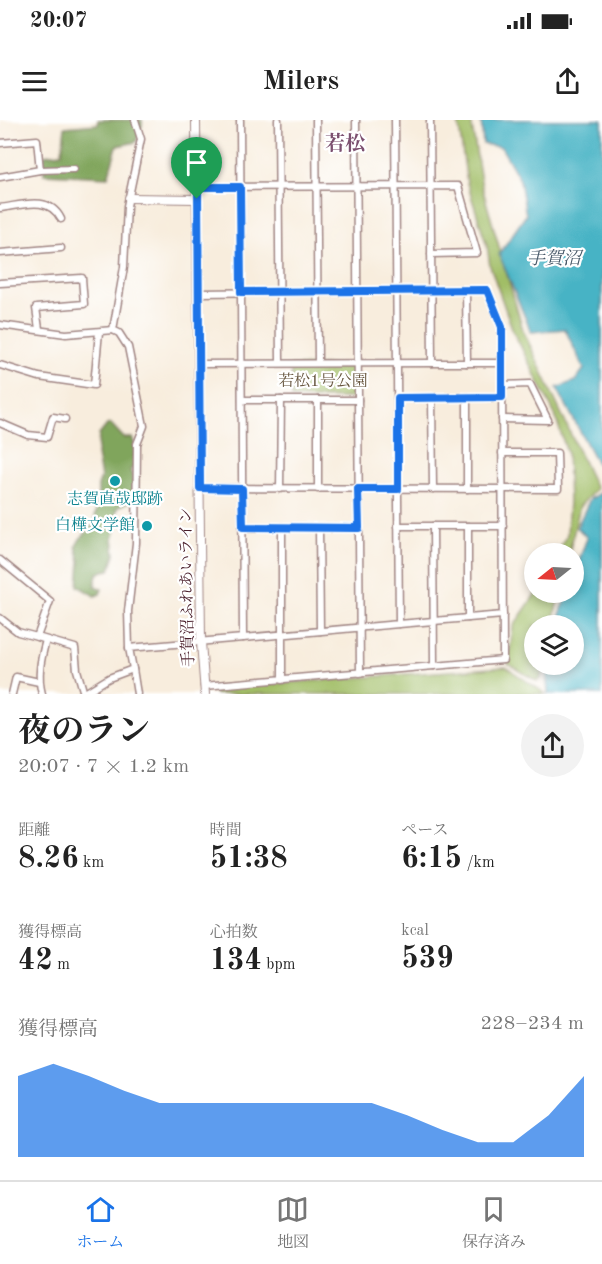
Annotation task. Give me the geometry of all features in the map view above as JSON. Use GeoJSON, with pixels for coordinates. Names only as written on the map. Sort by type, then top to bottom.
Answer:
{"type":"FeatureCollection","features":[{"type":"Feature","properties":{"kind":"street"},"geometry":{"type":"LineString","coordinates":[[113,330],[124,267],[129,198],[141,139],[135,120]]}},
{"type":"Feature","properties":{"kind":"street","name":"手賀沼ふれあいライン"},"geometry":{"type":"LineString","coordinates":[[196,120],[201,642],[204,690]]}},
{"type":"Feature","properties":{"kind":"street"},"geometry":{"type":"LineString","coordinates":[[240,120],[243,638]]}},
{"type":"Feature","properties":{"kind":"street"},"geometry":{"type":"LineString","coordinates":[[278,120],[280,363]]}},
{"type":"Feature","properties":{"kind":"street"},"geometry":{"type":"LineString","coordinates":[[316,120],[318,363]]}},
{"type":"Feature","properties":{"kind":"street"},"geometry":{"type":"LineString","coordinates":[[356,120],[360,673]]}},
{"type":"Feature","properties":{"kind":"street"},"geometry":{"type":"LineString","coordinates":[[395,120],[399,624]]}},
{"type":"Feature","properties":{"kind":"street"},"geometry":{"type":"LineString","coordinates":[[430,120],[432,363]]}},
{"type":"Feature","properties":{"kind":"street"},"geometry":{"type":"LineString","coordinates":[[0,143],[37,140],[40,170]]}},
{"type":"Feature","properties":{"kind":"street"},"geometry":{"type":"LineString","coordinates":[[0,177],[40,170],[74,169]]}},
{"type":"Feature","properties":{"kind":"street"},"geometry":{"type":"LineString","coordinates":[[198,187],[459,186],[477,253],[431,254]]}},
{"type":"Feature","properties":{"kind":"street"},"geometry":{"type":"LineString","coordinates":[[129,198],[197,199]]}},
{"type":"Feature","properties":{"kind":"street"},"geometry":{"type":"LineString","coordinates":[[0,207],[46,204],[56,209],[61,219]]}},
{"type":"Feature","properties":{"kind":"street"},"geometry":{"type":"LineString","coordinates":[[0,253],[60,248]]}},
{"type":"Feature","properties":{"kind":"street"},"geometry":{"type":"LineString","coordinates":[[0,283],[82,278],[84,304],[36,308],[39,329]]}},
{"type":"Feature","properties":{"kind":"street"},"geometry":{"type":"LineString","coordinates":[[466,290],[466,363]]}},
{"type":"Feature","properties":{"kind":"street"},"geometry":{"type":"LineString","coordinates":[[199,293],[487,290],[502,327],[503,660],[282,680],[204,690]]}},
{"type":"Feature","properties":{"kind":"street"},"geometry":{"type":"LineString","coordinates":[[0,325],[66,334],[113,330],[119,333],[128,346],[144,426],[137,444],[136,543],[128,611],[129,648],[136,694]]}},
{"type":"Feature","properties":{"kind":"street"},"geometry":{"type":"LineString","coordinates":[[0,365],[39,377],[94,385],[99,332]]}},
{"type":"Feature","properties":{"kind":"street"},"geometry":{"type":"LineString","coordinates":[[199,364],[502,363]]}},
{"type":"Feature","properties":{"kind":"street"},"geometry":{"type":"LineString","coordinates":[[502,385],[530,384],[548,420],[502,419]]}},
{"type":"Feature","properties":{"kind":"street"},"geometry":{"type":"LineString","coordinates":[[467,397],[467,489]]}},
{"type":"Feature","properties":{"kind":"street"},"geometry":{"type":"LineString","coordinates":[[398,398],[502,397]]}},
{"type":"Feature","properties":{"kind":"street"},"geometry":{"type":"LineString","coordinates":[[432,398],[433,489]]}},
{"type":"Feature","properties":{"kind":"street"},"geometry":{"type":"LineString","coordinates":[[242,400],[358,400]]}},
{"type":"Feature","properties":{"kind":"street"},"geometry":{"type":"LineString","coordinates":[[280,489],[281,400]]}},
{"type":"Feature","properties":{"kind":"street"},"geometry":{"type":"LineString","coordinates":[[318,400],[318,489]]}},
{"type":"Feature","properties":{"kind":"street"},"geometry":{"type":"LineString","coordinates":[[0,423],[28,435],[47,437],[53,417],[65,419]]}},
{"type":"Feature","properties":{"kind":"street"},"geometry":{"type":"LineString","coordinates":[[200,488],[558,489],[556,453],[502,453]]}},
{"type":"Feature","properties":{"kind":"street"},"geometry":{"type":"LineString","coordinates":[[398,526],[503,526]]}},
{"type":"Feature","properties":{"kind":"street"},"geometry":{"type":"LineString","coordinates":[[433,526],[434,666]]}},
{"type":"Feature","properties":{"kind":"street"},"geometry":{"type":"LineString","coordinates":[[468,526],[468,618]]}},
{"type":"Feature","properties":{"kind":"street"},"geometry":{"type":"LineString","coordinates":[[243,527],[359,528]]}},
{"type":"Feature","properties":{"kind":"street"},"geometry":{"type":"LineString","coordinates":[[282,527],[282,680]]}},
{"type":"Feature","properties":{"kind":"street"},"geometry":{"type":"LineString","coordinates":[[319,528],[320,631]]}},
{"type":"Feature","properties":{"kind":"street"},"geometry":{"type":"LineString","coordinates":[[0,560],[50,602],[37,637]]}},
{"type":"Feature","properties":{"kind":"street"},"geometry":{"type":"LineString","coordinates":[[129,648],[503,615]]}},
{"type":"Feature","properties":{"kind":"street"},"geometry":{"type":"LineString","coordinates":[[0,618],[18,632],[75,648],[77,670],[84,694],[109,678],[133,669]]}},
{"type":"Feature","properties":{"kind":"street"},"geometry":{"type":"LineString","coordinates":[[42,694],[39,682],[46,640]]}},
{"type":"Feature","properties":{"kind":"street"},"geometry":{"type":"LineString","coordinates":[[12,694],[16,677],[39,682]]}},
{"type":"Feature","properties":{"kind":"green space"},"geometry":{"type":"Polygon","coordinates":[[[98,120],[142,120],[136,142],[117,146],[108,177],[44,174],[44,155],[62,153],[65,127],[98,124],[98,120]]]}},
{"type":"Feature","properties":{"kind":"green space"},"geometry":{"type":"Polygon","coordinates":[[[458,120],[471,120],[482,187],[523,330],[596,489],[580,506],[571,543],[562,543],[567,535],[569,501],[567,453],[555,415],[513,331],[490,266],[487,246],[467,183],[458,120]]]}},
{"type":"Feature","properties":{"kind":"green space","name":"若松1号公園"},"geometry":{"type":"Polygon","coordinates":[[[354,365],[354,395],[352,398],[292,398],[291,366],[354,365]]]}},
{"type":"Feature","properties":{"kind":"green space"},"geometry":{"type":"Polygon","coordinates":[[[111,424],[124,438],[132,438],[135,445],[134,467],[130,470],[133,486],[129,502],[117,510],[113,538],[115,554],[110,570],[97,574],[95,586],[102,589],[100,594],[95,596],[78,586],[80,561],[76,546],[94,524],[101,478],[97,454],[99,435],[107,425],[111,424]]]}},
{"type":"Feature","properties":{"kind":"green space"},"geometry":{"type":"Polygon","coordinates":[[[529,603],[558,603],[554,615],[524,615],[524,673],[508,664],[513,627],[529,603]]]}},
{"type":"Feature","properties":{"kind":"green space"},"geometry":{"type":"Polygon","coordinates":[[[506,667],[546,694],[215,694],[213,688],[506,667]]]}},
{"type":"Feature","properties":{"kind":"green space"},"geometry":{"type":"Polygon","coordinates":[[[527,675],[541,675],[537,681],[527,675]]]}},
{"type":"Feature","properties":{"kind":"water","name":"手賀沼"},"geometry":{"type":"Polygon","coordinates":[[[481,120],[602,120],[602,473],[557,388],[575,381],[584,369],[565,329],[531,332],[499,254],[526,215],[520,180],[501,147],[483,144],[481,120]]]}},
{"type":"Feature","properties":{"kind":"water"},"geometry":{"type":"Polygon","coordinates":[[[602,492],[602,694],[548,694],[547,675],[584,675],[584,615],[560,615],[564,603],[584,603],[584,546],[587,538],[577,527],[590,499],[602,492]]]}},
{"type":"Feature","properties":{"kind":"place","name":"志賀直哉邸跡"},"geometry":{"type":"Point","coordinates":[115,481]}},
{"type":"Feature","properties":{"kind":"place","name":"白樺文学館"},"geometry":{"type":"Point","coordinates":[147,526]}},
{"type":"Feature","properties":{"kind":"district","name":"若松"},"geometry":{"type":"Point","coordinates":[345,145]}},
{"type":"Feature","properties":{"kind":"route"},"geometry":{"type":"LineString","coordinates":[[198,187],[240,187],[241,292],[487,290],[502,327],[502,397],[398,398],[398,489],[358,489],[359,528],[243,527],[242,489],[200,488],[197,199],[198,187]]}}]}
